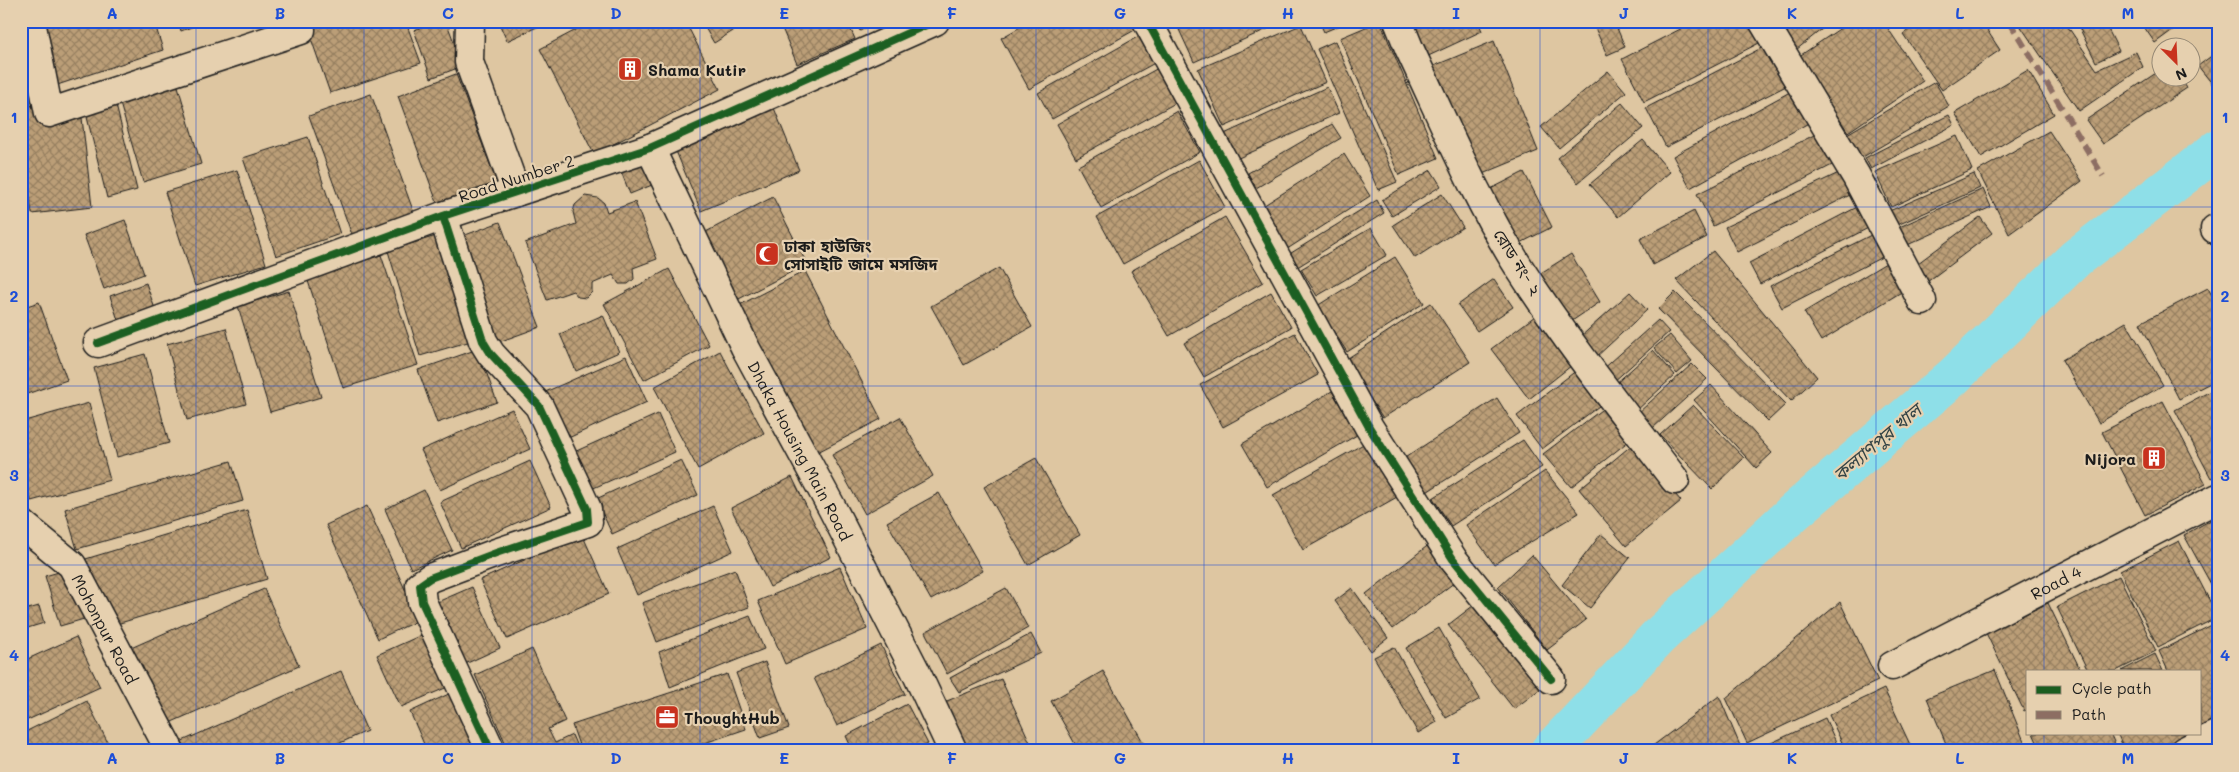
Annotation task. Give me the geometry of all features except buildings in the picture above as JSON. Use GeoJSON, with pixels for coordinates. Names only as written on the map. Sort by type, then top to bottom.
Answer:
{"type":"FeatureCollection","features":[{"type":"Feature","properties":{"kind":"street"},"geometry":{"type":"LineString","coordinates":[[31,21],[49,113],[301,30]]}},
{"type":"Feature","properties":{"kind":"street"},"geometry":{"type":"LineString","coordinates":[[470,21],[470,62],[516,192]]}},
{"type":"Feature","properties":{"kind":"street","name":"Road Number 2"},"geometry":{"type":"LineString","coordinates":[[98,343],[443,216],[650,148],[935,21]]}},
{"type":"Feature","properties":{"kind":"street"},"geometry":{"type":"LineString","coordinates":[[1148,21],[1369,427],[1453,558],[1551,679]]}},
{"type":"Feature","properties":{"kind":"street","name":"রোড নং- ২"},"geometry":{"type":"LineString","coordinates":[[1398,21],[1408,48],[1487,211],[1519,268],[1555,321],[1675,480]]}},
{"type":"Feature","properties":{"kind":"street"},"geometry":{"type":"LineString","coordinates":[[1763,21],[1856,176],[1922,301]]}},
{"type":"Feature","properties":{"kind":"street","name":"Dhaka Housing Main Road"},"geometry":{"type":"LineString","coordinates":[[650,148],[745,347],[832,508],[915,670],[953,751]]}},
{"type":"Feature","properties":{"kind":"street"},"geometry":{"type":"LineString","coordinates":[[443,216],[482,340],[490,354],[539,406],[588,509],[588,522],[496,553],[430,578],[420,584],[422,602],[491,751]]}},
{"type":"Feature","properties":{"kind":"street","name":"Road 4"},"geometry":{"type":"LineString","coordinates":[[1892,666],[2218,498]]}},
{"type":"Feature","properties":{"kind":"street","name":"Mohonpur Road"},"geometry":{"type":"LineString","coordinates":[[21,523],[72,565],[170,751]]}},
{"type":"Feature","properties":{"kind":"street"},"geometry":{"type":"LineString","coordinates":[[2184,751],[2218,734]]}},
{"type":"Feature","properties":{"kind":"waterway","name":"কল্যাণপুর খাল"},"geometry":{"type":"LineString","coordinates":[[1550,751],[1658,637],[1793,513],[1953,377],[2076,258],[2218,149]]}},
{"type":"Feature","properties":{"kind":"marked path"},"geometry":{"type":"LineString","coordinates":[[2009,21],[2103,176]]}},
{"type":"Feature","properties":{"kind":"cycle path"},"geometry":{"type":"LineString","coordinates":[[98,343],[443,216],[650,148],[935,21]]}},
{"type":"Feature","properties":{"kind":"cycle path"},"geometry":{"type":"LineString","coordinates":[[1147,21],[1369,427],[1453,559],[1551,679]]}},
{"type":"Feature","properties":{"kind":"cycle path"},"geometry":{"type":"LineString","coordinates":[[443,216],[483,341],[491,354],[539,406],[587,509],[588,522],[496,553],[430,578],[420,585],[422,602],[491,751]]}},
{"type":"Feature","properties":{"kind":"place","name":"Shama Kutir"},"geometry":{"type":"Point","coordinates":[630,69]}},
{"type":"Feature","properties":{"kind":"place","name":"ঢাকা হাউজিং সোসাইটি জামে মসজিদ"},"geometry":{"type":"Point","coordinates":[767,254]}},
{"type":"Feature","properties":{"kind":"place","name":"Nijora"},"geometry":{"type":"Point","coordinates":[2154,458]}},
{"type":"Feature","properties":{"kind":"place","name":"ThoughtHub"},"geometry":{"type":"Point","coordinates":[667,717]}}]}
